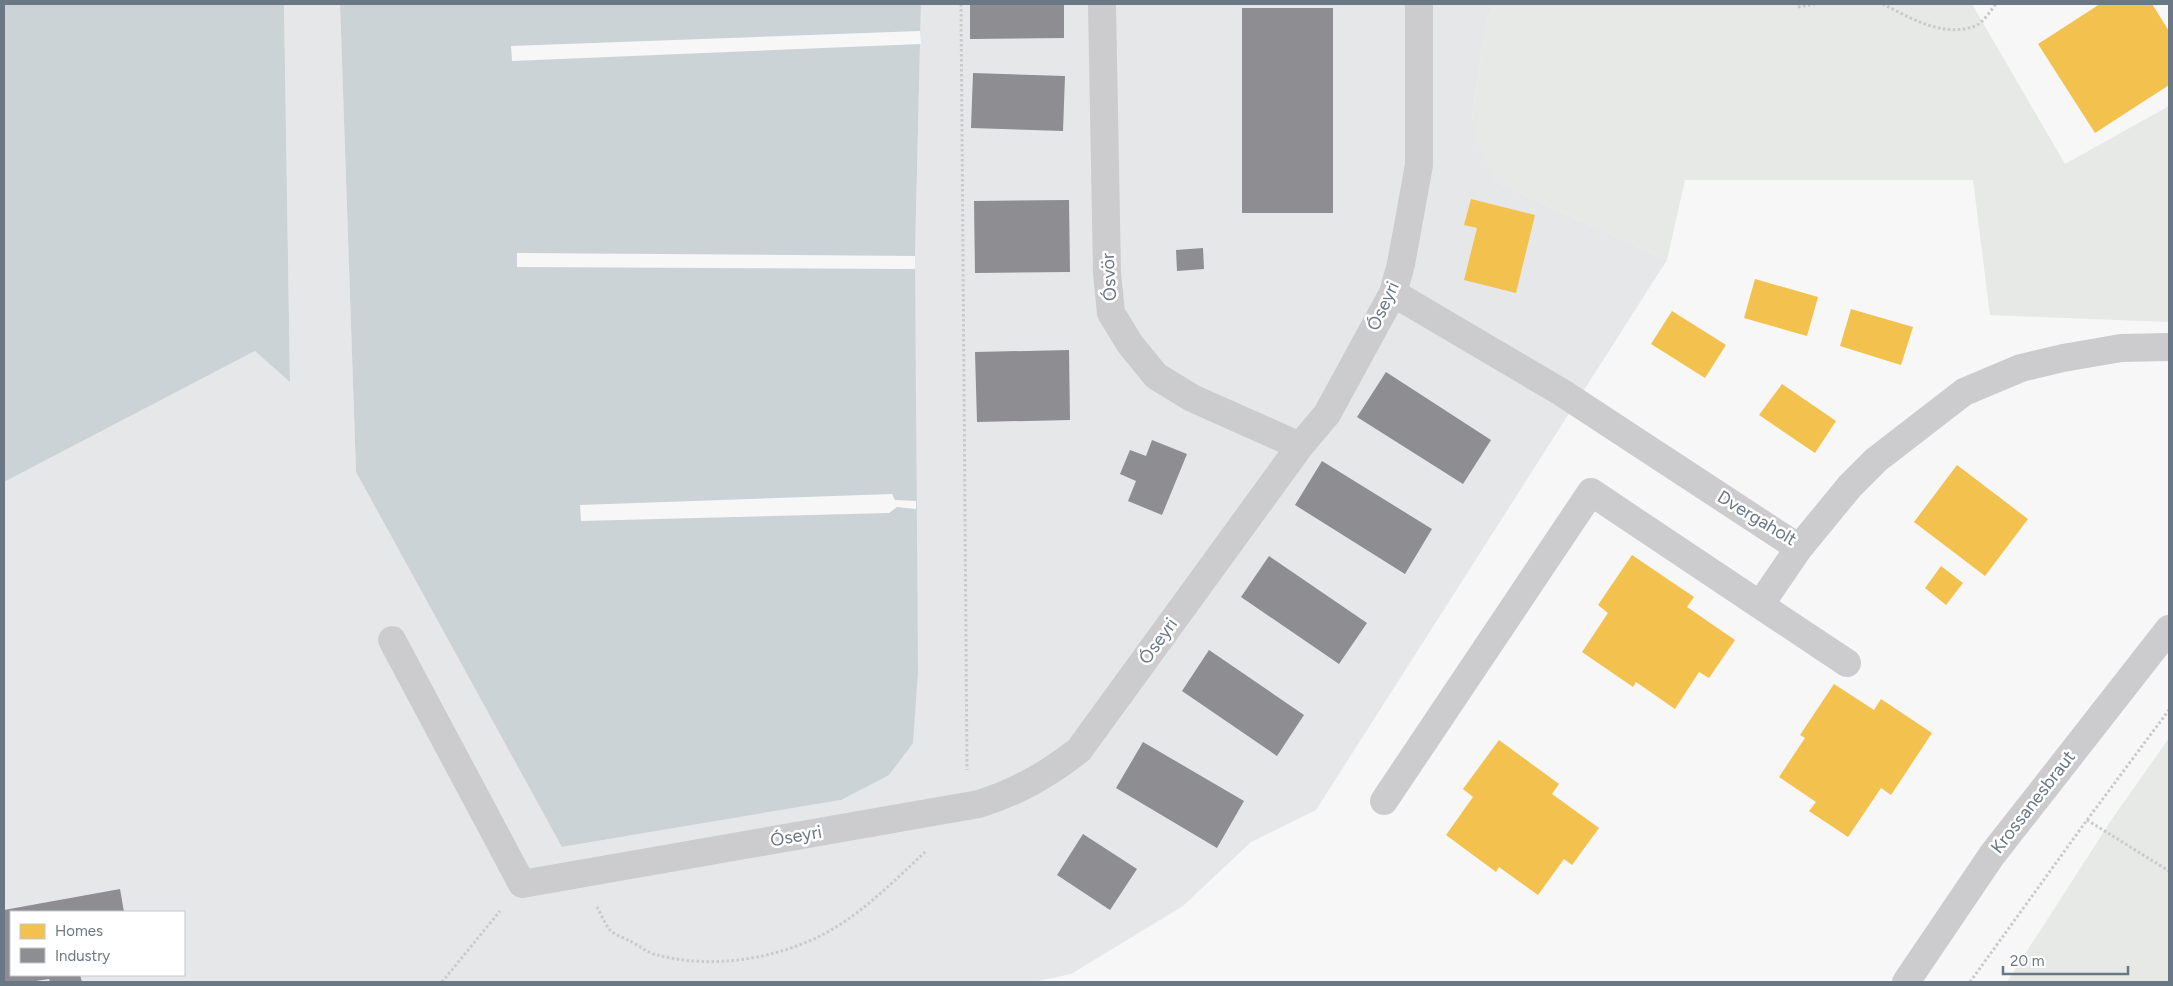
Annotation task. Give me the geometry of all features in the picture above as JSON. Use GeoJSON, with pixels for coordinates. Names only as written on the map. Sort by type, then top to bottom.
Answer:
{"type":"FeatureCollection","features":[{"type":"Feature","properties":{"kind":"street","name":"Ósvör"},"geometry":{"type":"LineString","coordinates":[[1102,4],[1107,273],[1111,313],[1130,344],[1156,376],[1192,398],[1300,446]]}},
{"type":"Feature","properties":{"kind":"street","name":"Óseyri"},"geometry":{"type":"LineString","coordinates":[[522,884],[967,806],[1022,789],[1052,772],[1079,750],[1300,446],[1327,414],[1393,293],[1401,264],[1418,165],[1419,4]]}},
{"type":"Feature","properties":{"kind":"street","name":"Dvergaholt"},"geometry":{"type":"LineString","coordinates":[[1393,293],[1561,392],[1799,548],[1850,486],[1876,460],[1964,392],[2021,368],[2063,358],[2121,348],[2169,347]]}},
{"type":"Feature","properties":{"kind":"street"},"geometry":{"type":"LineString","coordinates":[[1384,801],[1591,492],[1848,663]]}},
{"type":"Feature","properties":{"kind":"street"},"geometry":{"type":"LineString","coordinates":[[1760,605],[1799,548]]}},
{"type":"Feature","properties":{"kind":"street","name":"Krossanesbraut"},"geometry":{"type":"LineString","coordinates":[[1906,982],[1992,855],[2169,629]]}},
{"type":"Feature","properties":{"kind":"street"},"geometry":{"type":"LineString","coordinates":[[392,640],[522,884]]}},
{"type":"Feature","properties":{"kind":"path"},"geometry":{"type":"LineString","coordinates":[[961,4],[967,806]]}},
{"type":"Feature","properties":{"kind":"path"},"geometry":{"type":"LineString","coordinates":[[1798,7],[1815,4]]}},
{"type":"Feature","properties":{"kind":"path"},"geometry":{"type":"LineString","coordinates":[[1883,4],[1908,16],[1949,31],[1976,25],[1996,4]]}},
{"type":"Feature","properties":{"kind":"path"},"geometry":{"type":"LineString","coordinates":[[1970,982],[2169,710]]}},
{"type":"Feature","properties":{"kind":"path"},"geometry":{"type":"LineString","coordinates":[[2087,820],[2169,871]]}},
{"type":"Feature","properties":{"kind":"path"},"geometry":{"type":"LineString","coordinates":[[579,874],[610,930],[655,955],[688,960],[720,961],[755,958],[788,949],[820,936],[849,918],[876,897],[928,850]]}},
{"type":"Feature","properties":{"kind":"path"},"geometry":{"type":"LineString","coordinates":[[442,982],[522,884]]}},
{"type":"Feature","properties":{"kind":"shaded area"},"geometry":{"type":"Polygon","coordinates":[[[4,4],[284,4],[290,382],[255,351],[4,482],[4,4]]]}},
{"type":"Feature","properties":{"kind":"shaded area"},"geometry":{"type":"Polygon","coordinates":[[[284,4],[340,4],[356,472],[563,847],[841,800],[916,528],[915,256],[921,4],[1496,4],[1487,20],[1472,117],[1494,181],[1667,260],[1316,810],[1251,842],[1183,906],[1071,974],[1033,982],[4,982],[4,482],[255,351],[290,381],[284,4]]]}},
{"type":"Feature","properties":{"kind":"shaded area"},"geometry":{"type":"Polygon","coordinates":[[[340,4],[921,4],[915,256],[918,672],[913,743],[889,775],[841,800],[562,847],[356,472],[340,4]]]}},
{"type":"Feature","properties":{"kind":"shaded area"},"geometry":{"type":"Polygon","coordinates":[[[1496,4],[1972,4],[2065,164],[2169,106],[2169,322],[1990,315],[1973,180],[1685,180],[1667,260],[1494,181],[1478,145],[1472,117],[1487,20],[1496,4]]]}},
{"type":"Feature","properties":{"kind":"shaded area"},"geometry":{"type":"Polygon","coordinates":[[[2169,738],[2169,982],[2007,982],[2112,819],[2169,738]]]}},
{"type":"Feature","properties":{"kind":"pier"},"geometry":{"type":"Polygon","coordinates":[[[920,31],[921,44],[512,61],[511,46],[920,31]]]}},
{"type":"Feature","properties":{"kind":"pier"},"geometry":{"type":"Polygon","coordinates":[[[517,253],[915,256],[915,269],[517,267],[517,253]]]}},
{"type":"Feature","properties":{"kind":"pier"},"geometry":{"type":"Polygon","coordinates":[[[892,494],[895,500],[916,501],[916,509],[897,507],[889,513],[581,521],[580,505],[892,494]]]}},
{"type":"Feature","properties":{"kind":"building: Homes"},"geometry":{"type":"Polygon","coordinates":[[[2100,4],[2152,4],[2169,31],[2169,85],[2095,133],[2038,44],[2100,4]]]}},
{"type":"Feature","properties":{"kind":"building: Homes"},"geometry":{"type":"Polygon","coordinates":[[[1471,199],[1535,215],[1516,293],[1464,280],[1477,228],[1464,225],[1471,199]]]}},
{"type":"Feature","properties":{"kind":"building: Homes"},"geometry":{"type":"Polygon","coordinates":[[[1755,279],[1818,297],[1807,336],[1744,318],[1755,279]]]}},
{"type":"Feature","properties":{"kind":"building: Homes"},"geometry":{"type":"Polygon","coordinates":[[[1851,309],[1913,327],[1901,365],[1840,346],[1851,309]]]}},
{"type":"Feature","properties":{"kind":"building: Homes"},"geometry":{"type":"Polygon","coordinates":[[[1672,311],[1726,345],[1705,378],[1651,344],[1672,311]]]}},
{"type":"Feature","properties":{"kind":"building: Homes"},"geometry":{"type":"Polygon","coordinates":[[[1782,384],[1836,421],[1815,453],[1759,415],[1782,384]]]}},
{"type":"Feature","properties":{"kind":"building: Homes"},"geometry":{"type":"Polygon","coordinates":[[[1957,465],[2028,519],[1985,576],[1914,522],[1957,465]]]}},
{"type":"Feature","properties":{"kind":"building: Homes"},"geometry":{"type":"Polygon","coordinates":[[[1632,555],[1694,597],[1687,607],[1735,640],[1709,678],[1699,672],[1675,709],[1636,682],[1633,687],[1582,652],[1608,613],[1598,605],[1632,555]]]}},
{"type":"Feature","properties":{"kind":"building: Homes"},"geometry":{"type":"Polygon","coordinates":[[[1941,566],[1963,583],[1946,605],[1925,588],[1941,566]]]}},
{"type":"Feature","properties":{"kind":"building: Homes"},"geometry":{"type":"Polygon","coordinates":[[[1834,684],[1874,710],[1881,699],[1932,733],[1891,795],[1881,788],[1848,837],[1809,811],[1816,802],[1779,777],[1805,738],[1800,735],[1834,684]]]}},
{"type":"Feature","properties":{"kind":"building: Homes"},"geometry":{"type":"Polygon","coordinates":[[[1499,740],[1559,784],[1552,794],[1599,828],[1572,865],[1564,859],[1538,895],[1499,867],[1496,872],[1446,835],[1473,797],[1463,789],[1499,740]]]}},
{"type":"Feature","properties":{"kind":"building: Industry"},"geometry":{"type":"Polygon","coordinates":[[[970,4],[1064,4],[1064,38],[970,39],[970,4]]]}},
{"type":"Feature","properties":{"kind":"building: Industry"},"geometry":{"type":"Polygon","coordinates":[[[1242,8],[1333,8],[1333,213],[1242,213],[1242,8]]]}},
{"type":"Feature","properties":{"kind":"building: Industry"},"geometry":{"type":"Polygon","coordinates":[[[973,73],[1065,76],[1063,131],[971,128],[973,73]]]}},
{"type":"Feature","properties":{"kind":"building: Industry"},"geometry":{"type":"Polygon","coordinates":[[[1069,200],[1070,272],[975,273],[974,201],[1069,200]]]}},
{"type":"Feature","properties":{"kind":"building: Industry"},"geometry":{"type":"Polygon","coordinates":[[[1203,248],[1204,269],[1177,271],[1176,250],[1203,248]]]}},
{"type":"Feature","properties":{"kind":"building: Industry"},"geometry":{"type":"Polygon","coordinates":[[[1069,350],[1070,420],[977,422],[975,352],[1069,350]]]}},
{"type":"Feature","properties":{"kind":"building: Industry"},"geometry":{"type":"Polygon","coordinates":[[[1386,372],[1491,440],[1463,484],[1357,417],[1386,372]]]}},
{"type":"Feature","properties":{"kind":"building: Industry"},"geometry":{"type":"Polygon","coordinates":[[[1152,440],[1187,454],[1162,515],[1128,501],[1136,481],[1120,474],[1130,450],[1146,456],[1152,440]]]}},
{"type":"Feature","properties":{"kind":"building: Industry"},"geometry":{"type":"Polygon","coordinates":[[[1322,461],[1432,529],[1405,574],[1295,505],[1322,461]]]}},
{"type":"Feature","properties":{"kind":"building: Industry"},"geometry":{"type":"Polygon","coordinates":[[[1269,556],[1367,623],[1339,664],[1241,597],[1269,556]]]}},
{"type":"Feature","properties":{"kind":"building: Industry"},"geometry":{"type":"Polygon","coordinates":[[[1209,650],[1304,715],[1277,756],[1182,691],[1209,650]]]}},
{"type":"Feature","properties":{"kind":"building: Industry"},"geometry":{"type":"Polygon","coordinates":[[[1143,742],[1244,801],[1217,848],[1116,788],[1143,742]]]}},
{"type":"Feature","properties":{"kind":"building: Industry"},"geometry":{"type":"Polygon","coordinates":[[[1083,834],[1137,869],[1110,910],[1057,875],[1083,834]]]}},
{"type":"Feature","properties":{"kind":"building: Industry"},"geometry":{"type":"Polygon","coordinates":[[[120,889],[124,911],[10,911],[10,976],[80,976],[82,982],[50,982],[49,979],[29,982],[4,982],[4,910],[120,889]]]}}]}
